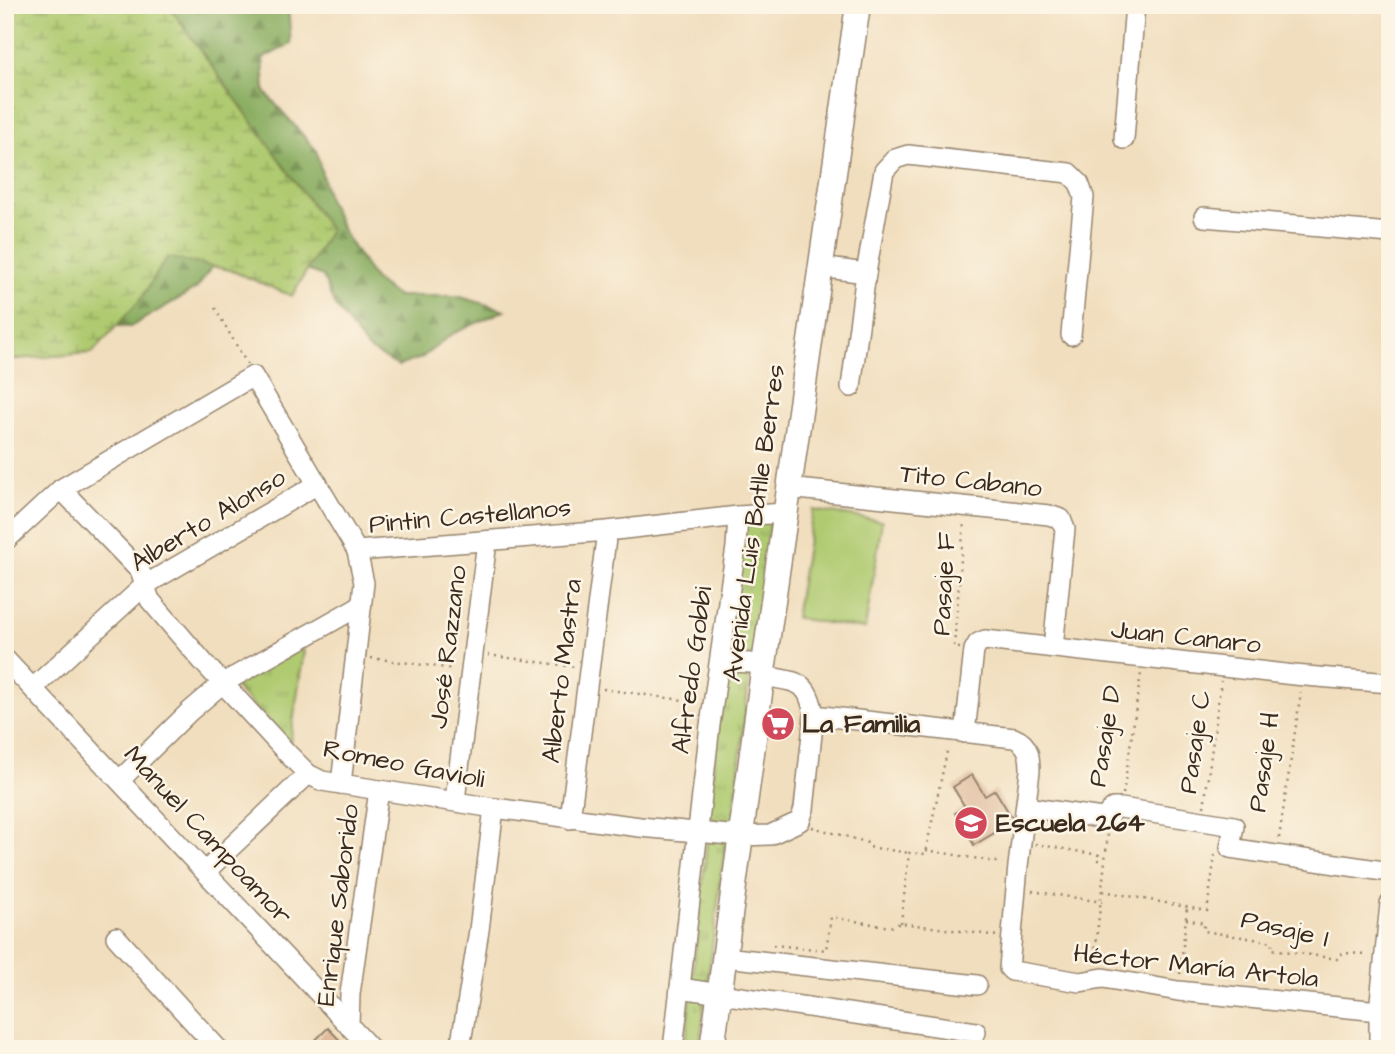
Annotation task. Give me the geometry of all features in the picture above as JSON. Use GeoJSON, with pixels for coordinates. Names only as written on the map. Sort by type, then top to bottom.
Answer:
{"type":"FeatureCollection","features":[{"type":"Feature","properties":{"kind":"main road","name":"Avenida Luis Batlle Berres"},"geometry":{"type":"LineString","coordinates":[[712,1049],[720,993],[736,958],[741,836],[858,5]]}},
{"type":"Feature","properties":{"kind":"street"},"geometry":{"type":"LineString","coordinates":[[1124,139],[1135,5]]}},
{"type":"Feature","properties":{"kind":"street"},"geometry":{"type":"LineString","coordinates":[[851,387],[866,273],[884,171],[895,159],[908,155],[1069,173],[1079,183],[1084,197],[1071,335]]}},
{"type":"Feature","properties":{"kind":"street"},"geometry":{"type":"LineString","coordinates":[[1204,218],[1390,233]]}},
{"type":"Feature","properties":{"kind":"street"},"geometry":{"type":"LineString","coordinates":[[820,267],[866,273]]}},
{"type":"Feature","properties":{"kind":"street"},"geometry":{"type":"LineString","coordinates":[[5,541],[61,489],[253,376]]}},
{"type":"Feature","properties":{"kind":"street","name":"Pintin Castellanos"},"geometry":{"type":"LineString","coordinates":[[253,376],[357,551],[607,531],[785,513]]}},
{"type":"Feature","properties":{"kind":"street","name":"Alberto Alonso"},"geometry":{"type":"LineString","coordinates":[[33,688],[145,585],[318,485]]}},
{"type":"Feature","properties":{"kind":"street","name":"Tito Cabano"},"geometry":{"type":"LineString","coordinates":[[788,488],[1049,515],[1061,519],[1065,529],[1053,648]]}},
{"type":"Feature","properties":{"kind":"street","name":"Romeo Gavioli"},"geometry":{"type":"LineString","coordinates":[[61,489],[140,571],[150,600],[223,683],[309,774],[322,780],[570,819],[741,836],[770,835],[800,821]]}},
{"type":"Feature","properties":{"kind":"street","name":"Alfredo Gobbi"},"geometry":{"type":"LineString","coordinates":[[673,1049],[738,516]]}},
{"type":"Feature","properties":{"kind":"street","name":"Alberto Mastra"},"geometry":{"type":"LineString","coordinates":[[570,819],[607,531]]}},
{"type":"Feature","properties":{"kind":"street","name":"José Razzano"},"geometry":{"type":"LineString","coordinates":[[455,800],[487,541]]}},
{"type":"Feature","properties":{"kind":"street"},"geometry":{"type":"LineString","coordinates":[[341,784],[365,583],[357,551]]}},
{"type":"Feature","properties":{"kind":"street"},"geometry":{"type":"LineString","coordinates":[[120,780],[189,712],[223,683],[361,605]]}},
{"type":"Feature","properties":{"kind":"street","name":"Juan Canaro"},"geometry":{"type":"LineString","coordinates":[[976,646],[985,640],[1223,668],[1390,683]]}},
{"type":"Feature","properties":{"kind":"street"},"geometry":{"type":"LineString","coordinates":[[958,732],[976,646]]}},
{"type":"Feature","properties":{"kind":"street","name":"Manuel Campoamor"},"geometry":{"type":"LineString","coordinates":[[5,659],[371,1049]]}},
{"type":"Feature","properties":{"kind":"street"},"geometry":{"type":"LineString","coordinates":[[720,661],[763,670],[799,683],[811,696],[814,715],[804,808],[800,821]]}},
{"type":"Feature","properties":{"kind":"street"},"geometry":{"type":"LineString","coordinates":[[814,715],[1021,740],[1030,757],[1011,938]]}},
{"type":"Feature","properties":{"kind":"street"},"geometry":{"type":"LineString","coordinates":[[206,871],[309,774]]}},
{"type":"Feature","properties":{"kind":"street","name":"Enrique Saborido"},"geometry":{"type":"LineString","coordinates":[[349,1026],[350,994],[379,790]]}},
{"type":"Feature","properties":{"kind":"street"},"geometry":{"type":"LineString","coordinates":[[1026,807],[1211,823]]}},
{"type":"Feature","properties":{"kind":"street"},"geometry":{"type":"LineString","coordinates":[[460,1049],[479,930],[494,808]]}},
{"type":"Feature","properties":{"kind":"street","name":"Pasaje H"},"geometry":{"type":"LineString","coordinates":[[1211,823],[1234,826],[1230,848],[1390,872]]}},
{"type":"Feature","properties":{"kind":"street"},"geometry":{"type":"LineString","coordinates":[[1377,1040],[1390,904]]}},
{"type":"Feature","properties":{"kind":"street"},"geometry":{"type":"LineString","coordinates":[[116,937],[218,1049]]}},
{"type":"Feature","properties":{"kind":"street","name":"Héctor María Artola"},"geometry":{"type":"LineString","coordinates":[[1011,938],[1009,968],[1012,971],[1080,982],[1103,978],[1178,991],[1379,1011]]}},
{"type":"Feature","properties":{"kind":"street"},"geometry":{"type":"LineString","coordinates":[[736,958],[977,985]]}},
{"type":"Feature","properties":{"kind":"street"},"geometry":{"type":"LineString","coordinates":[[680,988],[976,1032]]}},
{"type":"Feature","properties":{"kind":"path"},"geometry":{"type":"LineString","coordinates":[[215,308],[253,376]]}},
{"type":"Feature","properties":{"kind":"path","name":"Pasaje F"},"geometry":{"type":"LineString","coordinates":[[965,507],[954,647],[976,646]]}},
{"type":"Feature","properties":{"kind":"path"},"geometry":{"type":"LineString","coordinates":[[357,656],[473,662],[587,678],[713,705]]}},
{"type":"Feature","properties":{"kind":"path","name":"Pasaje D"},"geometry":{"type":"LineString","coordinates":[[1091,979],[1105,860],[1144,658]]}},
{"type":"Feature","properties":{"kind":"path","name":"Pasaje C"},"geometry":{"type":"LineString","coordinates":[[1207,911],[1223,668]]}},
{"type":"Feature","properties":{"kind":"path","name":"Pasaje H"},"geometry":{"type":"LineString","coordinates":[[1276,855],[1303,676]]}},
{"type":"Feature","properties":{"kind":"path"},"geometry":{"type":"LineString","coordinates":[[800,821],[815,828],[866,842],[869,847],[925,854],[958,732]]}},
{"type":"Feature","properties":{"kind":"path"},"geometry":{"type":"LineString","coordinates":[[1021,841],[1099,855],[1098,860],[1105,860]]}},
{"type":"Feature","properties":{"kind":"path"},"geometry":{"type":"LineString","coordinates":[[926,850],[1018,866]]}},
{"type":"Feature","properties":{"kind":"path"},"geometry":{"type":"LineString","coordinates":[[901,923],[909,852]]}},
{"type":"Feature","properties":{"kind":"path"},"geometry":{"type":"LineString","coordinates":[[1016,889],[1102,902]]}},
{"type":"Feature","properties":{"kind":"path","name":"Pasaje I"},"geometry":{"type":"LineString","coordinates":[[1103,891],[1207,911]]}},
{"type":"Feature","properties":{"kind":"path"},"geometry":{"type":"LineString","coordinates":[[1178,991],[1188,908]]}},
{"type":"Feature","properties":{"kind":"path"},"geometry":{"type":"LineString","coordinates":[[736,958],[774,944],[826,950],[831,918],[890,927],[901,923],[1011,938]]}},
{"type":"Feature","properties":{"kind":"path","name":"Pasaje I"},"geometry":{"type":"LineString","coordinates":[[1186,919],[1205,923],[1203,931],[1273,942],[1272,949],[1337,959],[1342,953],[1364,953],[1384,958]]}},
{"type":"Feature","properties":{"kind":"green space"},"geometry":{"type":"Polygon","coordinates":[[[5,5],[288,5],[291,44],[263,58],[265,92],[316,150],[328,199],[344,233],[374,279],[396,296],[457,296],[505,310],[452,334],[421,358],[398,366],[367,348],[334,304],[323,276],[247,247],[223,251],[197,288],[130,327],[84,323],[5,5]]]}},
{"type":"Feature","properties":{"kind":"green space"},"geometry":{"type":"Polygon","coordinates":[[[5,5],[168,5],[330,230],[292,296],[230,270],[167,257],[141,299],[92,353],[5,360],[5,5]]]}},
{"type":"Feature","properties":{"kind":"green space"},"geometry":{"type":"Polygon","coordinates":[[[813,510],[882,521],[865,629],[795,618],[813,510]]]}},
{"type":"Feature","properties":{"kind":"green space"},"geometry":{"type":"Polygon","coordinates":[[[770,521],[767,588],[754,655],[735,657],[726,650],[743,525],[770,521]]]}},
{"type":"Feature","properties":{"kind":"green space"},"geometry":{"type":"Polygon","coordinates":[[[301,648],[304,651],[290,742],[236,689],[237,683],[301,648]]]}},
{"type":"Feature","properties":{"kind":"green space"},"geometry":{"type":"Polygon","coordinates":[[[750,670],[733,824],[722,824],[709,813],[722,679],[732,671],[750,670]]]}},
{"type":"Feature","properties":{"kind":"green space"},"geometry":{"type":"Polygon","coordinates":[[[707,840],[726,840],[699,1049],[685,1049],[707,840]]]}},
{"type":"Feature","properties":{"kind":"building"},"geometry":{"type":"Polygon","coordinates":[[[972,775],[985,796],[995,790],[1012,818],[1011,823],[974,845],[955,813],[965,807],[953,787],[972,775]]]}},
{"type":"Feature","properties":{"kind":"building"},"geometry":{"type":"Polygon","coordinates":[[[328,1028],[348,1049],[306,1049],[328,1028]]]}},
{"type":"Feature","properties":{"kind":"place","name":"La Familia"},"geometry":{"type":"Point","coordinates":[778,724]}},
{"type":"Feature","properties":{"kind":"place","name":"Escuela 264"},"geometry":{"type":"Point","coordinates":[971,823]}}]}
